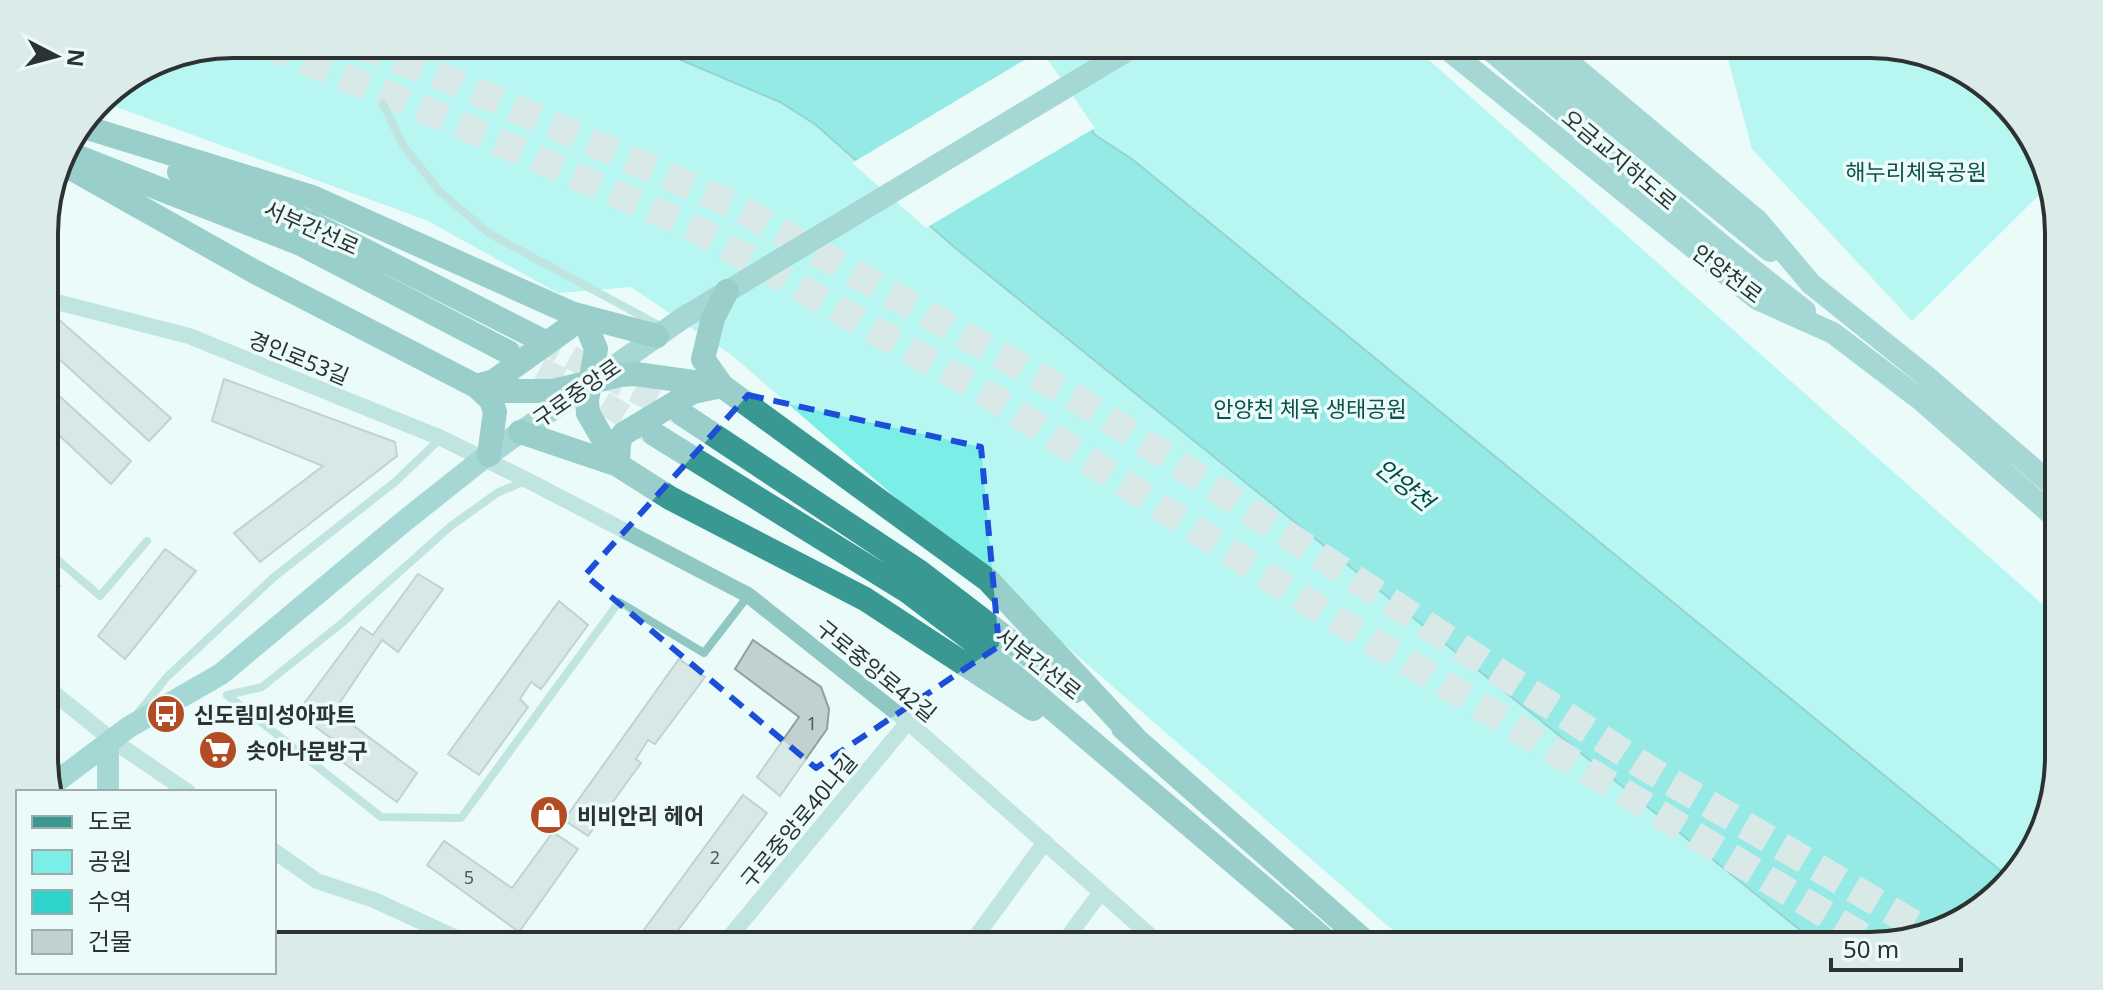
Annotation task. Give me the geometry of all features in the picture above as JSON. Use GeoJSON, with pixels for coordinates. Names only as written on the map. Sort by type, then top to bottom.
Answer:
{"type":"FeatureCollection","features":[{"type":"Feature","properties":{"kind":"main road","name":"구로중앙로"},"geometry":{"type":"LineString","coordinates":[[60,783],[116,737],[221,674],[402,523],[516,434],[669,328],[1115,58]]}},
{"type":"Feature","properties":{"kind":"main road","name":"안양천로"},"geometry":{"type":"LineString","coordinates":[[1458,58],[1757,299],[1833,333],[1921,400],[2045,509]]}},
{"type":"Feature","properties":{"kind":"main road","name":"오금교지하도로"},"geometry":{"type":"LineString","coordinates":[[1500,58],[1724,247],[1833,333]]}},
{"type":"Feature","properties":{"kind":"main road","name":"오금교지하도로"},"geometry":{"type":"LineString","coordinates":[[1532,58],[1811,284]]}},
{"type":"Feature","properties":{"kind":"main road"},"geometry":{"type":"LineString","coordinates":[[1564,58],[1758,221],[1811,284],[1926,376],[2045,479]]}},
{"type":"Feature","properties":{"kind":"main road"},"geometry":{"type":"LineString","coordinates":[[92,129],[312,197],[571,313],[669,328]]}},
{"type":"Feature","properties":{"kind":"main road","name":"서부간선로"},"geometry":{"type":"LineString","coordinates":[[87,136],[311,223],[539,339]]}},
{"type":"Feature","properties":{"kind":"main road","name":"서부간선로"},"geometry":{"type":"LineString","coordinates":[[76,156],[301,244],[508,352]]}},
{"type":"Feature","properties":{"kind":"main road"},"geometry":{"type":"LineString","coordinates":[[70,168],[257,273],[476,386],[491,400],[495,412],[489,455]]}},
{"type":"Feature","properties":{"kind":"main road"},"geometry":{"type":"LineString","coordinates":[[727,291],[713,318],[703,359],[722,386],[988,580],[1134,737]]}},
{"type":"Feature","properties":{"kind":"main road"},"geometry":{"type":"LineString","coordinates":[[571,313],[587,327],[593,338],[596,349],[587,400],[588,413],[618,465]]}},
{"type":"Feature","properties":{"kind":"main road"},"geometry":{"type":"LineString","coordinates":[[476,386],[494,381],[568,328],[572,322],[571,313]]}},
{"type":"Feature","properties":{"kind":"main road"},"geometry":{"type":"LineString","coordinates":[[476,386],[553,391],[636,374],[722,386]]}},
{"type":"Feature","properties":{"kind":"main road"},"geometry":{"type":"LineString","coordinates":[[618,465],[619,443],[623,434],[693,392],[722,386]]}},
{"type":"Feature","properties":{"kind":"main road","name":"서부간선로"},"geometry":{"type":"LineString","coordinates":[[682,414],[920,572],[1134,737],[1354,932]]}},
{"type":"Feature","properties":{"kind":"main road"},"geometry":{"type":"LineString","coordinates":[[516,434],[618,465],[670,498],[865,599],[1120,765]]}},
{"type":"Feature","properties":{"kind":"main road","name":"서부간선로"},"geometry":{"type":"LineString","coordinates":[[654,434],[907,591],[973,641],[1316,932]]}},
{"type":"Feature","properties":{"kind":"main road"},"geometry":{"type":"LineString","coordinates":[[108,790],[116,737]]}},
{"type":"Feature","properties":{"kind":"street","name":"경인로53길"},"geometry":{"type":"LineString","coordinates":[[58,302],[189,336],[441,438],[527,480]]}},
{"type":"Feature","properties":{"kind":"street","name":"구로중앙로42길"},"geometry":{"type":"LineString","coordinates":[[527,480],[748,595],[908,722],[1143,932]]}},
{"type":"Feature","properties":{"kind":"street"},"geometry":{"type":"LineString","coordinates":[[58,695],[185,790]]}},
{"type":"Feature","properties":{"kind":"street","name":"구로중앙로40나길"},"geometry":{"type":"LineString","coordinates":[[734,932],[908,722]]}},
{"type":"Feature","properties":{"kind":"street"},"geometry":{"type":"LineString","coordinates":[[979,932],[1045,842]]}},
{"type":"Feature","properties":{"kind":"street"},"geometry":{"type":"LineString","coordinates":[[276,852],[317,881],[374,900],[444,932]]}},
{"type":"Feature","properties":{"kind":"street"},"geometry":{"type":"LineString","coordinates":[[1071,932],[1101,892]]}},
{"type":"Feature","properties":{"kind":"lane"},"geometry":{"type":"LineString","coordinates":[[383,104],[403,145],[439,191],[490,234],[669,328]]}},
{"type":"Feature","properties":{"kind":"lane"},"geometry":{"type":"LineString","coordinates":[[116,737],[167,677],[274,577],[405,474],[441,438]]}},
{"type":"Feature","properties":{"kind":"lane"},"geometry":{"type":"LineString","coordinates":[[527,480],[497,493],[451,526],[342,623],[262,687],[227,695],[381,817],[461,818],[619,602],[704,653],[748,595]]}},
{"type":"Feature","properties":{"kind":"lane"},"geometry":{"type":"LineString","coordinates":[[58,560],[100,596],[147,541]]}},
{"type":"Feature","properties":{"kind":"highlighted area"},"geometry":{"type":"Polygon","coordinates":[[[748,395],[981,447],[999,646],[816,768],[585,575],[748,395]]]}},
{"type":"Feature","properties":{"kind":"green space","name":"안양천 체육 생태공원"},"geometry":{"type":"Polygon","coordinates":[[[221,58],[1427,58],[2045,607],[2045,769],[2032,824],[2009,864],[1977,896],[1937,919],[1893,931],[1395,932],[733,356],[631,287],[558,293],[426,220],[113,106],[155,76],[199,61],[221,58]]]}},
{"type":"Feature","properties":{"kind":"green space","name":"해누리체육공원"},"geometry":{"type":"Polygon","coordinates":[[[1728,58],[1882,58],[1904,61],[1958,81],[1994,109],[2022,145],[2040,194],[1912,321],[1752,149],[1728,58]]]}},
{"type":"Feature","properties":{"kind":"water","name":"안양천"},"geometry":{"type":"Polygon","coordinates":[[[676,58],[1043,58],[1095,135],[1132,159],[2002,872],[1958,909],[1915,926],[1882,932],[1803,932],[954,247],[816,125],[780,102],[676,58]]]}},
{"type":"Feature","properties":{"kind":"pier"},"geometry":{"type":"Polygon","coordinates":[[[1028,58],[1047,58],[1095,128],[926,228],[852,163],[1028,58]]]}},
{"type":"Feature","properties":{"kind":"building"},"geometry":{"type":"Polygon","coordinates":[[[58,319],[171,418],[149,441],[58,358],[58,319]]]}},
{"type":"Feature","properties":{"kind":"building"},"geometry":{"type":"Polygon","coordinates":[[[224,379],[395,442],[397,456],[260,562],[234,533],[323,466],[212,421],[224,379]]]}},
{"type":"Feature","properties":{"kind":"building"},"geometry":{"type":"Polygon","coordinates":[[[58,395],[131,461],[111,484],[58,434],[58,395]]]}},
{"type":"Feature","properties":{"kind":"building"},"geometry":{"type":"Polygon","coordinates":[[[165,549],[196,571],[125,659],[98,636],[165,549]]]}},
{"type":"Feature","properties":{"kind":"building"},"geometry":{"type":"Polygon","coordinates":[[[418,574],[443,589],[398,652],[382,640],[334,711],[417,773],[397,802],[329,752],[336,742],[297,713],[361,627],[373,635],[418,574]]]}},
{"type":"Feature","properties":{"kind":"building"},"geometry":{"type":"Polygon","coordinates":[[[559,601],[588,625],[541,689],[531,682],[520,699],[528,707],[479,775],[448,754],[559,601]]]}},
{"type":"Feature","properties":{"kind":"building"},"geometry":{"type":"Polygon","coordinates":[[[753,640],[821,687],[829,709],[827,729],[780,796],[757,777],[799,717],[735,669],[753,640]]]}},
{"type":"Feature","properties":{"kind":"building"},"geometry":{"type":"Polygon","coordinates":[[[679,659],[705,677],[655,744],[648,740],[636,759],[641,763],[588,836],[564,820],[679,659]]]}},
{"type":"Feature","properties":{"kind":"building"},"geometry":{"type":"Polygon","coordinates":[[[743,795],[767,813],[677,932],[642,932],[743,795]]]}},
{"type":"Feature","properties":{"kind":"building"},"geometry":{"type":"Polygon","coordinates":[[[553,832],[578,849],[519,932],[427,865],[444,841],[512,888],[553,832]]]}},
{"type":"Feature","properties":{"kind":"tunnel"},"geometry":{"type":"LineString","coordinates":[[298,58],[435,114],[694,228],[984,392],[1293,593],[1855,932]]}},
{"type":"Feature","properties":{"kind":"tunnel"},"geometry":{"type":"LineString","coordinates":[[393,58],[453,81],[731,204],[1076,398],[1647,768],[1917,925]]}},
{"type":"Feature","properties":{"kind":"tunnel"},"geometry":{"type":"LineString","coordinates":[[539,339],[682,414]]}},
{"type":"Feature","properties":{"kind":"tunnel"},"geometry":{"type":"LineString","coordinates":[[508,352],[584,391],[654,434]]}},
{"type":"Feature","properties":{"kind":"place","name":"신도림미성아파트"},"geometry":{"type":"Point","coordinates":[166,714]}},
{"type":"Feature","properties":{"kind":"place","name":"솟아나문방구"},"geometry":{"type":"Point","coordinates":[218,750]}},
{"type":"Feature","properties":{"kind":"place","name":"비비안리 헤어"},"geometry":{"type":"Point","coordinates":[549,815]}}]}
